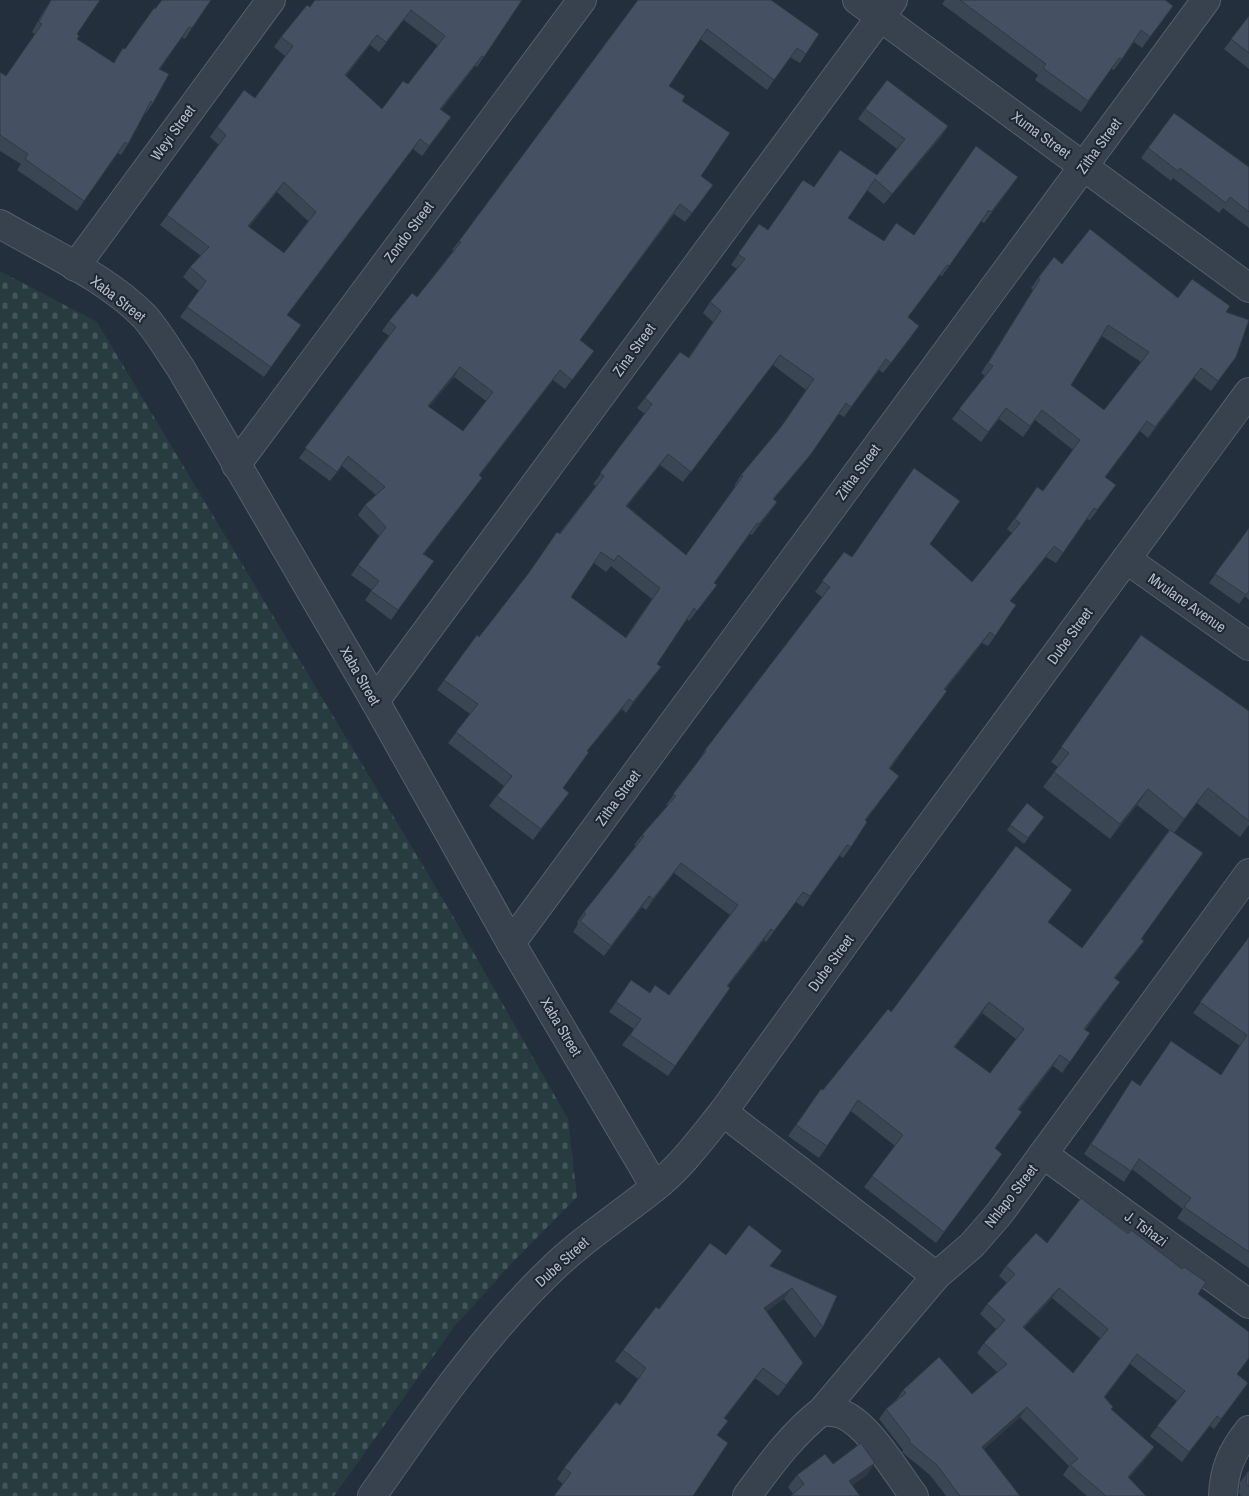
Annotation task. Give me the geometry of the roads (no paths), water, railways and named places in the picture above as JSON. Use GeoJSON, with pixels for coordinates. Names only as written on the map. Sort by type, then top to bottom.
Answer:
{"type":"FeatureCollection","features":[{"type":"Feature","properties":{"kind":"street","name":"Weyi Street"},"geometry":{"type":"LineString","coordinates":[[75,267],[271,0]]}},
{"type":"Feature","properties":{"kind":"street","name":"Zondo Street"},"geometry":{"type":"LineString","coordinates":[[236,464],[582,0]]}},
{"type":"Feature","properties":{"kind":"street","name":"Xuma Street"},"geometry":{"type":"LineString","coordinates":[[857,0],[886,9],[1084,166],[1249,288]]}},
{"type":"Feature","properties":{"kind":"street","name":"Zitha Street"},"geometry":{"type":"LineString","coordinates":[[510,943],[1206,0]]}},
{"type":"Feature","properties":{"kind":"street","name":"Zina Street"},"geometry":{"type":"LineString","coordinates":[[375,701],[886,9]]}},
{"type":"Feature","properties":{"kind":"street","name":"Xaba Street"},"geometry":{"type":"LineString","coordinates":[[0,224],[101,283],[145,318],[180,367],[375,701],[510,943],[655,1187]]}},
{"type":"Feature","properties":{"kind":"street","name":"Dube Street"},"geometry":{"type":"LineString","coordinates":[[372,1496],[460,1374],[520,1300],[590,1237],[655,1187],[694,1149],[723,1112],[1249,392]]}},
{"type":"Feature","properties":{"kind":"street","name":"Mvulane Avenue"},"geometry":{"type":"LineString","coordinates":[[1126,559],[1249,646]]}},
{"type":"Feature","properties":{"kind":"street","name":"Nhlapo Street"},"geometry":{"type":"LineString","coordinates":[[747,1496],[788,1442],[822,1410],[936,1276],[972,1245],[988,1226],[1044,1154],[1249,874]]}},
{"type":"Feature","properties":{"kind":"street"},"geometry":{"type":"LineString","coordinates":[[723,1112],[936,1276]]}},
{"type":"Feature","properties":{"kind":"street","name":"J. Tshazi"},"geometry":{"type":"LineString","coordinates":[[1044,1154],[1249,1304]]}},
{"type":"Feature","properties":{"kind":"street"},"geometry":{"type":"LineString","coordinates":[[822,1410],[841,1414],[852,1420],[870,1436],[914,1496]]}},
{"type":"Feature","properties":{"kind":"street"},"geometry":{"type":"LineString","coordinates":[[1223,1496],[1224,1475],[1238,1444],[1249,1430]]}}]}
